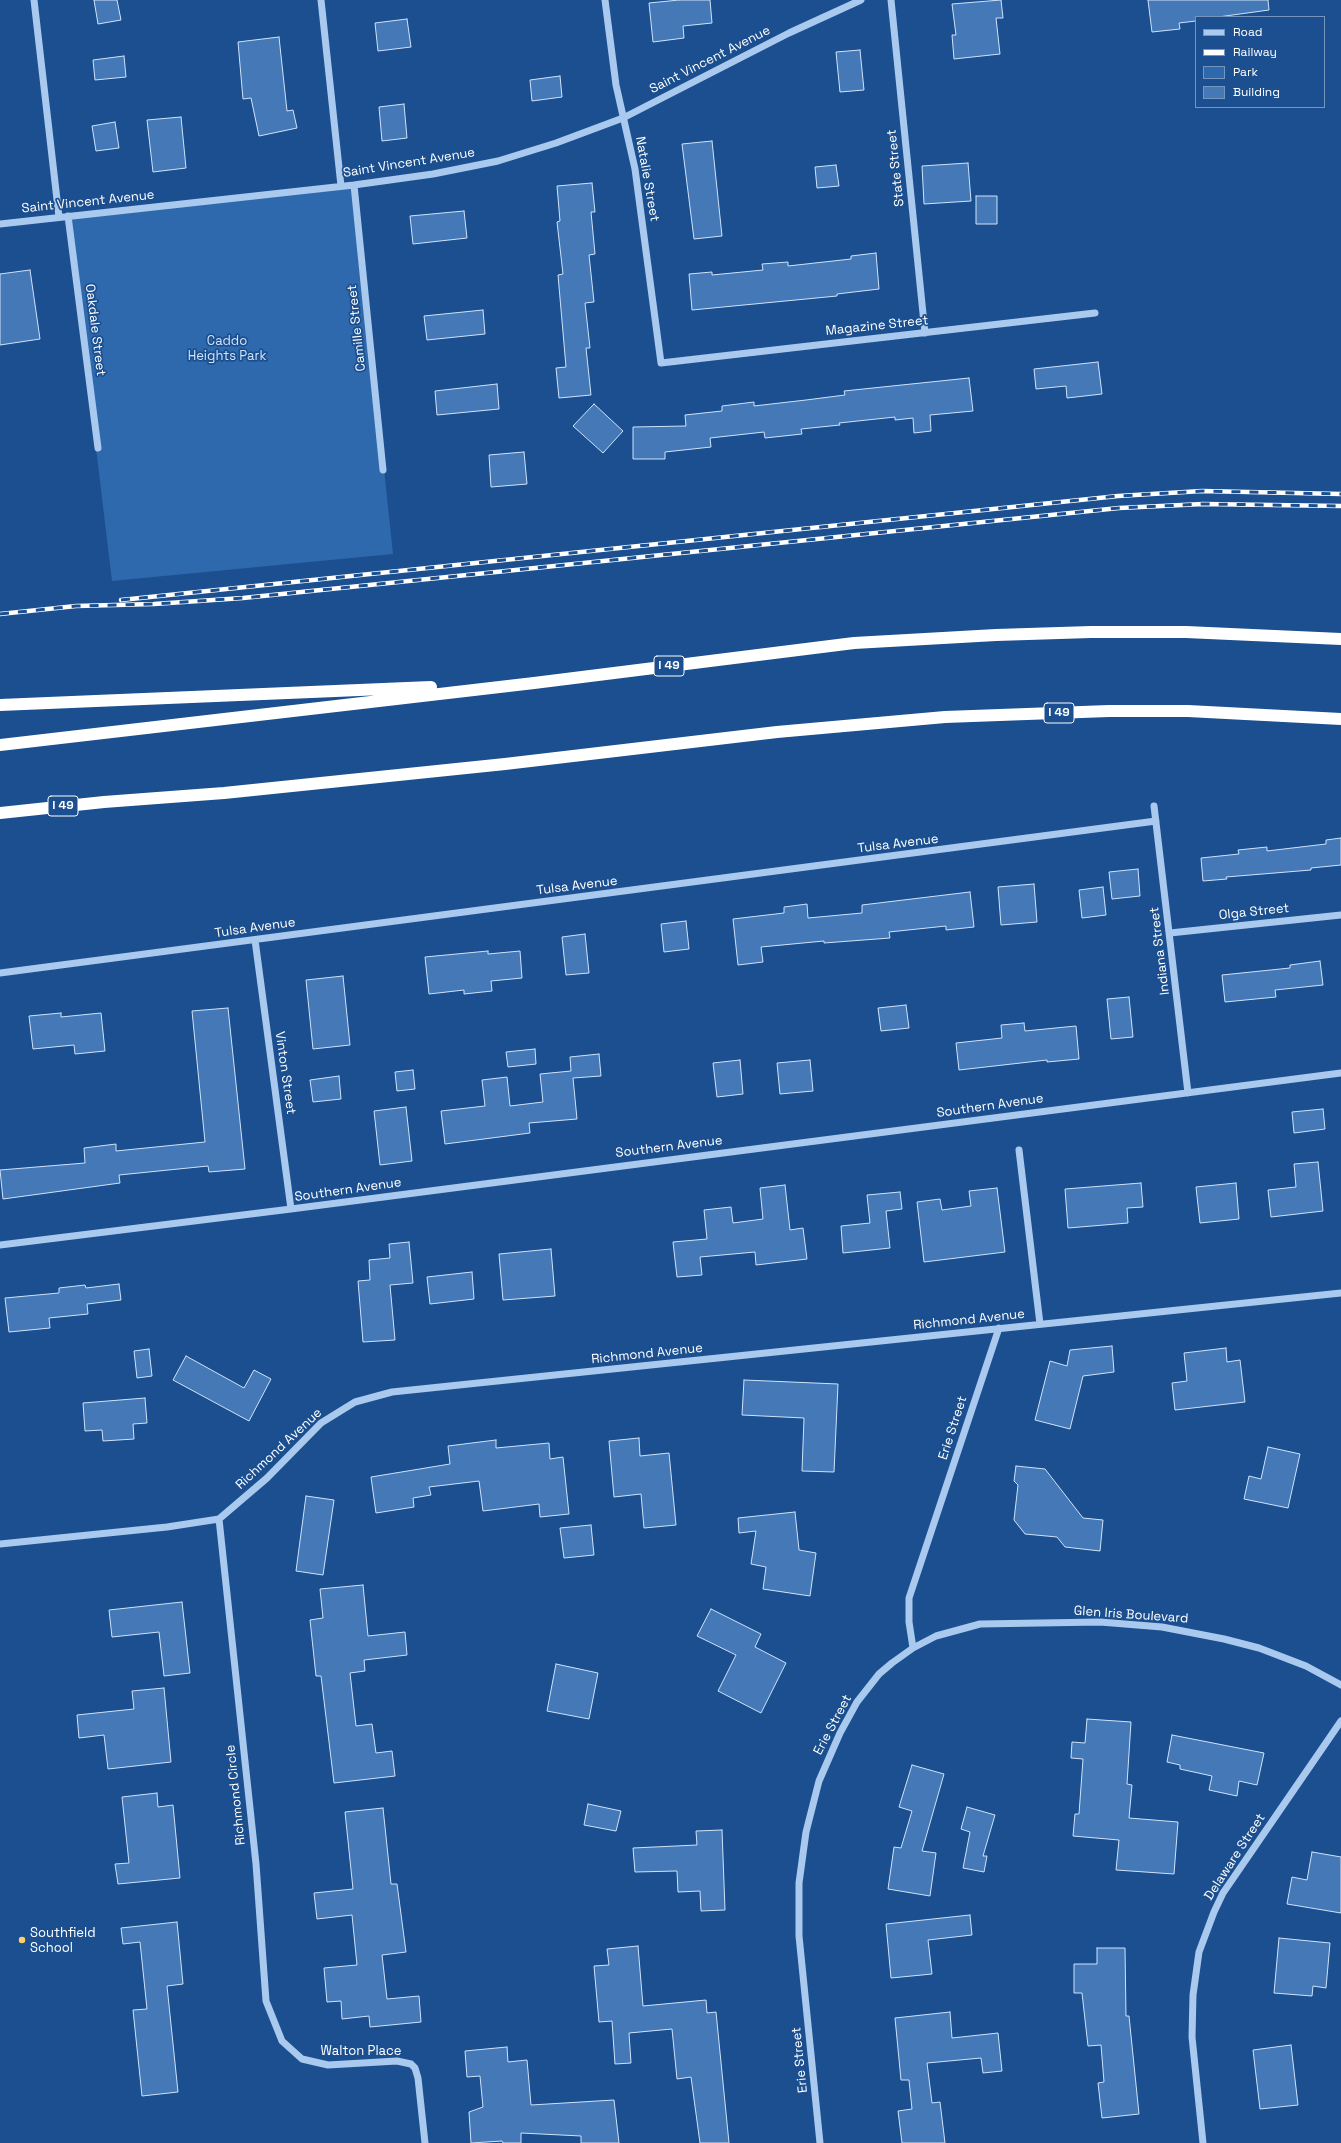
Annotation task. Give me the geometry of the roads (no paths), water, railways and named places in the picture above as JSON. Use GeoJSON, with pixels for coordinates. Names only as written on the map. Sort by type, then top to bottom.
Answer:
{"type":"FeatureCollection","features":[{"type":"Feature","properties":{"kind":"highway","name":"I 49"},"geometry":{"type":"LineString","coordinates":[[0,745],[534,683],[854,643],[996,634],[1186,632],[1341,639]]}},
{"type":"Feature","properties":{"kind":"highway"},"geometry":{"type":"LineString","coordinates":[[0,705],[534,683]]}},
{"type":"Feature","properties":{"kind":"highway","name":"I 49"},"geometry":{"type":"LineString","coordinates":[[0,813],[104,802],[224,793],[505,764],[777,732],[937,718],[1142,711],[1268,714],[1341,720]]}},
{"type":"Feature","properties":{"kind":"highway"},"geometry":{"type":"LineString","coordinates":[[0,820],[22,810]]}},
{"type":"Feature","properties":{"kind":"street"},"geometry":{"type":"LineString","coordinates":[[34,0],[59,217]]}},
{"type":"Feature","properties":{"kind":"street"},"geometry":{"type":"LineString","coordinates":[[320,0],[341,186]]}},
{"type":"Feature","properties":{"kind":"street","name":"Natalie Street"},"geometry":{"type":"LineString","coordinates":[[605,0],[623,118],[635,169],[661,363]]}},
{"type":"Feature","properties":{"kind":"street","name":"Saint Vincent Avenue"},"geometry":{"type":"LineString","coordinates":[[0,224],[354,185],[433,174],[498,161],[556,143],[623,118],[802,27],[862,0]]}},
{"type":"Feature","properties":{"kind":"street","name":"State Street"},"geometry":{"type":"LineString","coordinates":[[891,0],[925,333]]}},
{"type":"Feature","properties":{"kind":"street","name":"Camille Street"},"geometry":{"type":"LineString","coordinates":[[354,185],[383,470]]}},
{"type":"Feature","properties":{"kind":"street","name":"Oakdale Street"},"geometry":{"type":"LineString","coordinates":[[68,216],[98,448]]}},
{"type":"Feature","properties":{"kind":"street","name":"Magazine Street"},"geometry":{"type":"LineString","coordinates":[[661,363],[1095,313]]}},
{"type":"Feature","properties":{"kind":"street","name":"Indiana Street"},"geometry":{"type":"LineString","coordinates":[[1154,806],[1188,1093]]}},
{"type":"Feature","properties":{"kind":"street","name":"Tulsa Avenue"},"geometry":{"type":"LineString","coordinates":[[0,973],[1156,821]]}},
{"type":"Feature","properties":{"kind":"street","name":"Olga Street"},"geometry":{"type":"LineString","coordinates":[[1170,933],[1341,915]]}},
{"type":"Feature","properties":{"kind":"street","name":"Vinton Street"},"geometry":{"type":"LineString","coordinates":[[255,940],[291,1209]]}},
{"type":"Feature","properties":{"kind":"street","name":"Southern Avenue"},"geometry":{"type":"LineString","coordinates":[[0,1245],[291,1209],[1341,1073]]}},
{"type":"Feature","properties":{"kind":"street"},"geometry":{"type":"LineString","coordinates":[[1019,1150],[1040,1324]]}},
{"type":"Feature","properties":{"kind":"street","name":"Richmond Avenue"},"geometry":{"type":"LineString","coordinates":[[219,1519],[267,1478],[321,1423],[341,1409],[370,1396],[392,1392],[1341,1293]]}},
{"type":"Feature","properties":{"kind":"street","name":"Erie Street"},"geometry":{"type":"LineString","coordinates":[[820,2143],[799,1936],[799,1883],[806,1832],[828,1757],[857,1702],[879,1674],[914,1648],[908,1622],[909,1598],[999,1328]]}},
{"type":"Feature","properties":{"kind":"street"},"geometry":{"type":"LineString","coordinates":[[0,1544],[167,1527],[219,1519]]}},
{"type":"Feature","properties":{"kind":"street","name":"Richmond Circle"},"geometry":{"type":"LineString","coordinates":[[219,1519],[256,1864],[266,2001],[282,2040],[302,2059]]}},
{"type":"Feature","properties":{"kind":"street","name":"Glen Iris Boulevard"},"geometry":{"type":"LineString","coordinates":[[914,1648],[952,1630],[980,1624],[1100,1622],[1162,1627],[1201,1634],[1259,1648],[1306,1666],[1341,1685]]}},
{"type":"Feature","properties":{"kind":"street","name":"Delaware Street"},"geometry":{"type":"LineString","coordinates":[[1203,2143],[1192,2037],[1193,1995],[1199,1952],[1223,1893],[1341,1721]]}},
{"type":"Feature","properties":{"kind":"street","name":"Walton Place"},"geometry":{"type":"LineString","coordinates":[[302,2059],[328,2065],[397,2061],[411,2064],[415,2068],[418,2078],[425,2143]]}},
{"type":"Feature","properties":{"kind":"railway"},"geometry":{"type":"LineString","coordinates":[[121,600],[1118,496],[1202,491],[1341,494]]}},
{"type":"Feature","properties":{"kind":"railway"},"geometry":{"type":"LineString","coordinates":[[0,614],[76,606],[154,604],[243,598],[1119,508],[1203,504],[1341,506]]}},
{"type":"Feature","properties":{"kind":"place","name":"Southfield School"},"geometry":{"type":"Point","coordinates":[22,1940]}},
{"type":"Feature","properties":{"kind":"park label","name":"Caddo Heights Park"},"geometry":{"type":"Point","coordinates":[227,348]}}]}
